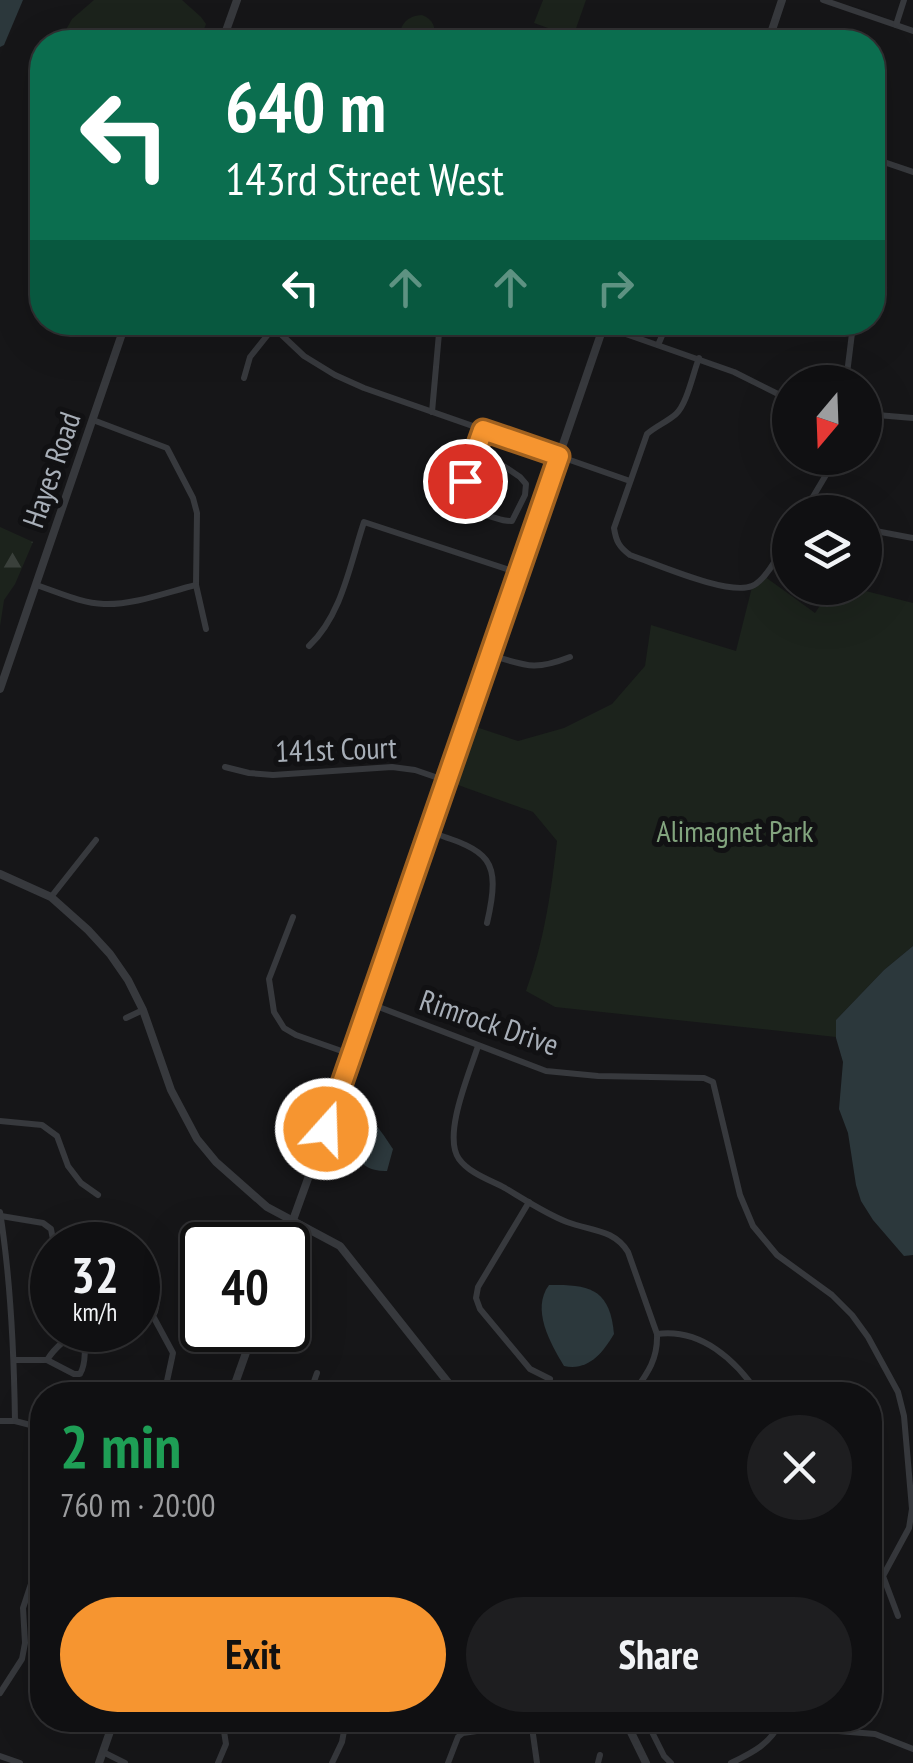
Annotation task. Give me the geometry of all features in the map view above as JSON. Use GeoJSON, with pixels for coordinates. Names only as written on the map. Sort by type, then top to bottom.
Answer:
{"type":"FeatureCollection","features":[{"type":"Feature","properties":{"kind":"street"},"geometry":{"type":"LineString","coordinates":[[226,30],[237,0]]}},
{"type":"Feature","properties":{"kind":"street"},"geometry":{"type":"LineString","coordinates":[[772,30],[782,0]]}},
{"type":"Feature","properties":{"kind":"street"},"geometry":{"type":"LineString","coordinates":[[824,0],[913,30]]}},
{"type":"Feature","properties":{"kind":"street"},"geometry":{"type":"LineString","coordinates":[[896,25],[904,0]]}},
{"type":"Feature","properties":{"kind":"street"},"geometry":{"type":"LineString","coordinates":[[885,162],[913,172]]}},
{"type":"Feature","properties":{"kind":"street","name":"Hayes Road"},"geometry":{"type":"LineString","coordinates":[[0,688],[122,335]]}},
{"type":"Feature","properties":{"kind":"street"},"geometry":{"type":"LineString","coordinates":[[244,378],[250,357],[266,335]]}},
{"type":"Feature","properties":{"kind":"street"},"geometry":{"type":"LineString","coordinates":[[284,335],[304,356],[364,388],[630,481]]}},
{"type":"Feature","properties":{"kind":"street"},"geometry":{"type":"LineString","coordinates":[[432,412],[439,335]]}},
{"type":"Feature","properties":{"kind":"street"},"geometry":{"type":"LineString","coordinates":[[294,1220],[600,335]]}},
{"type":"Feature","properties":{"kind":"street"},"geometry":{"type":"LineString","coordinates":[[634,335],[734,372],[772,391]]}},
{"type":"Feature","properties":{"kind":"street"},"geometry":{"type":"LineString","coordinates":[[658,344],[662,335]]}},
{"type":"Feature","properties":{"kind":"street"},"geometry":{"type":"LineString","coordinates":[[848,365],[852,335]]}},
{"type":"Feature","properties":{"kind":"street"},"geometry":{"type":"LineString","coordinates":[[699,358],[681,408],[647,434],[614,528],[616,539],[630,555],[727,588],[752,586],[772,562]]}},
{"type":"Feature","properties":{"kind":"street"},"geometry":{"type":"LineString","coordinates":[[882,415],[913,418]]}},
{"type":"Feature","properties":{"kind":"street"},"geometry":{"type":"LineString","coordinates":[[93,420],[167,448],[193,498],[196,584],[206,630]]}},
{"type":"Feature","properties":{"kind":"street"},"geometry":{"type":"LineString","coordinates":[[458,501],[483,430]]}},
{"type":"Feature","properties":{"kind":"street"},"geometry":{"type":"LineString","coordinates":[[428,487],[446,500],[458,501],[504,522],[512,521],[526,484],[477,448]]}},
{"type":"Feature","properties":{"kind":"street"},"geometry":{"type":"LineString","coordinates":[[309,646],[332,618],[364,522],[518,574]]}},
{"type":"Feature","properties":{"kind":"street"},"geometry":{"type":"LineString","coordinates":[[882,532],[913,538]]}},
{"type":"Feature","properties":{"kind":"street"},"geometry":{"type":"LineString","coordinates":[[36,585],[82,601],[104,604],[196,584]]}},
{"type":"Feature","properties":{"kind":"street"},"geometry":{"type":"LineString","coordinates":[[490,656],[534,668],[570,657]]}},
{"type":"Feature","properties":{"kind":"street","name":"141st Court"},"geometry":{"type":"LineString","coordinates":[[225,767],[274,775],[392,767],[447,781]]}},
{"type":"Feature","properties":{"kind":"street"},"geometry":{"type":"LineString","coordinates":[[430,832],[455,840],[487,858],[492,870],[493,897],[487,922]]}},
{"type":"Feature","properties":{"kind":"street"},"geometry":{"type":"LineString","coordinates":[[51,897],[96,840]]}},
{"type":"Feature","properties":{"kind":"street"},"geometry":{"type":"LineString","coordinates":[[0,874],[51,897],[110,954],[144,1010],[171,1090],[198,1139],[216,1162],[268,1207],[340,1246],[448,1382]]}},
{"type":"Feature","properties":{"kind":"street"},"geometry":{"type":"LineString","coordinates":[[293,916],[269,979],[274,1012],[284,1028],[296,1035],[352,1055]]}},
{"type":"Feature","properties":{"kind":"street","name":"Rimrock Drive"},"geometry":{"type":"LineString","coordinates":[[371,1004],[546,1071],[704,1078],[713,1082],[740,1195],[753,1226],[777,1255],[852,1314],[898,1392],[904,1416],[912,1510],[909,1528],[883,1576],[898,1616]]}},
{"type":"Feature","properties":{"kind":"street"},"geometry":{"type":"LineString","coordinates":[[126,1018],[144,1010]]}},
{"type":"Feature","properties":{"kind":"street"},"geometry":{"type":"LineString","coordinates":[[478,1046],[453,1128],[454,1150],[470,1169],[529,1202],[566,1222],[608,1233],[622,1241],[657,1334],[654,1365],[642,1382]]}},
{"type":"Feature","properties":{"kind":"street"},"geometry":{"type":"LineString","coordinates":[[0,1120],[42,1125],[57,1136],[68,1166],[81,1184],[98,1195]]}},
{"type":"Feature","properties":{"kind":"street"},"geometry":{"type":"LineString","coordinates":[[529,1202],[478,1287],[476,1298],[530,1369],[550,1379]]}},
{"type":"Feature","properties":{"kind":"street"},"geometry":{"type":"LineString","coordinates":[[15,1421],[14,1360],[0,1214],[38,1222]]}},
{"type":"Feature","properties":{"kind":"street"},"geometry":{"type":"LineString","coordinates":[[160,1328],[173,1353],[167,1382]]}},
{"type":"Feature","properties":{"kind":"street"},"geometry":{"type":"LineString","coordinates":[[14,1360],[47,1360],[80,1374],[82,1332],[52,1352],[47,1360]]}},
{"type":"Feature","properties":{"kind":"street"},"geometry":{"type":"LineString","coordinates":[[657,1334],[686,1334],[722,1352],[751,1382]]}},
{"type":"Feature","properties":{"kind":"street"},"geometry":{"type":"LineString","coordinates":[[236,1382],[246,1352]]}},
{"type":"Feature","properties":{"kind":"street"},"geometry":{"type":"LineString","coordinates":[[314,1382],[318,1373]]}},
{"type":"Feature","properties":{"kind":"street"},"geometry":{"type":"LineString","coordinates":[[0,1421],[30,1425]]}},
{"type":"Feature","properties":{"kind":"street"},"geometry":{"type":"LineString","coordinates":[[0,1693],[22,1659],[26,1643],[23,1608],[30,1587]]}},
{"type":"Feature","properties":{"kind":"street"},"geometry":{"type":"LineString","coordinates":[[99,1763],[110,1732]]}},
{"type":"Feature","properties":{"kind":"street"},"geometry":{"type":"LineString","coordinates":[[218,1763],[226,1744],[224,1732]]}},
{"type":"Feature","properties":{"kind":"street"},"geometry":{"type":"LineString","coordinates":[[332,1763],[344,1732]]}},
{"type":"Feature","properties":{"kind":"street"},"geometry":{"type":"LineString","coordinates":[[448,1763],[463,1732]]}},
{"type":"Feature","properties":{"kind":"street"},"geometry":{"type":"LineString","coordinates":[[533,1732],[537,1763]]}},
{"type":"Feature","properties":{"kind":"street"},"geometry":{"type":"LineString","coordinates":[[631,1732],[646,1763]]}},
{"type":"Feature","properties":{"kind":"street"},"geometry":{"type":"LineString","coordinates":[[652,1732],[671,1763]]}},
{"type":"Feature","properties":{"kind":"street"},"geometry":{"type":"LineString","coordinates":[[731,1763],[758,1750],[776,1732]]}},
{"type":"Feature","properties":{"kind":"street"},"geometry":{"type":"LineString","coordinates":[[857,1732],[876,1734],[913,1748]]}},
{"type":"Feature","properties":{"kind":"street"},"geometry":{"type":"LineString","coordinates":[[103,1752],[125,1763]]}},
{"type":"Feature","properties":{"kind":"street"},"geometry":{"type":"LineString","coordinates":[[0,1756],[20,1763]]}},
{"type":"Feature","properties":{"kind":"green space"},"geometry":{"type":"Polygon","coordinates":[[[94,0],[182,0],[206,24],[204,30],[66,30],[72,19],[94,0]]]}},
{"type":"Feature","properties":{"kind":"green space"},"geometry":{"type":"Polygon","coordinates":[[[543,0],[586,0],[575,30],[554,30],[534,23],[543,0]]]}},
{"type":"Feature","properties":{"kind":"green space"},"geometry":{"type":"Polygon","coordinates":[[[422,15],[429,19],[435,30],[400,30],[412,17],[422,15]]]}},
{"type":"Feature","properties":{"kind":"green space"},"geometry":{"type":"Polygon","coordinates":[[[0,527],[33,542],[4,600],[0,626],[0,527]]]}},
{"type":"Feature","properties":{"kind":"green space","name":"Alimagnet Park"},"geometry":{"type":"Polygon","coordinates":[[[764,576],[772,582],[772,605],[804,605],[815,613],[820,605],[882,605],[882,595],[913,603],[913,946],[836,1020],[836,1037],[555,1007],[526,991],[546,917],[557,841],[533,812],[447,781],[467,724],[518,741],[564,728],[612,704],[645,666],[651,625],[736,651],[752,587],[764,576]]]}},
{"type":"Feature","properties":{"kind":"shaded area"},"geometry":{"type":"Polygon","coordinates":[[[0,0],[23,0],[0,47],[0,0]]]}},
{"type":"Feature","properties":{"kind":"shaded area"},"geometry":{"type":"Polygon","coordinates":[[[913,946],[913,1255],[904,1256],[873,1220],[856,1185],[848,1133],[839,1109],[843,1062],[836,1020],[913,946]]]}},
{"type":"Feature","properties":{"kind":"shaded area"},"geometry":{"type":"Polygon","coordinates":[[[367,1118],[393,1149],[387,1171],[369,1168],[358,1158],[354,1144],[356,1126],[367,1118]]]}},
{"type":"Feature","properties":{"kind":"shaded area"},"geometry":{"type":"Polygon","coordinates":[[[549,1285],[587,1288],[608,1307],[614,1334],[587,1363],[564,1366],[553,1347],[542,1315],[549,1285]]]}},
{"type":"Feature","properties":{"kind":"route"},"geometry":{"type":"LineString","coordinates":[[326,1129],[559,456],[483,430],[465,481]]}}]}
